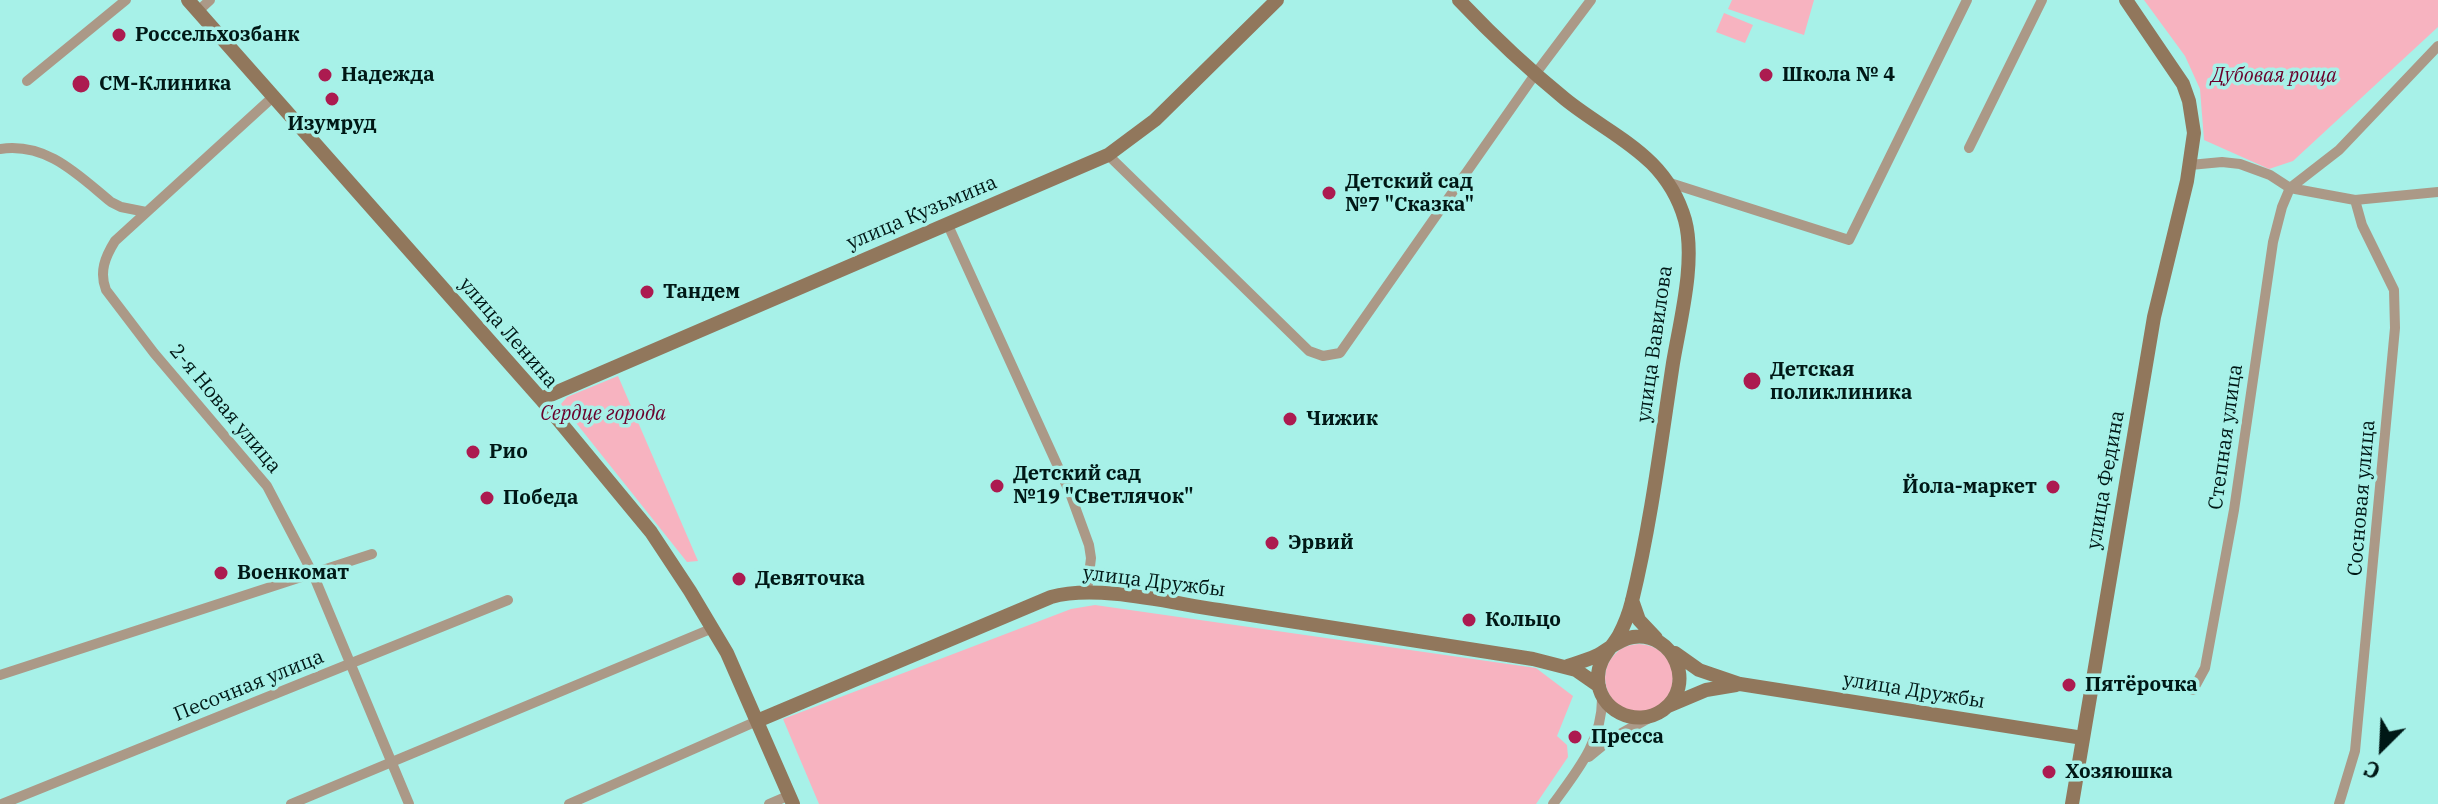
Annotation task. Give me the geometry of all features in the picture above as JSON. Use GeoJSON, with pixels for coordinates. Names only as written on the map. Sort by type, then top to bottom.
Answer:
{"type":"FeatureCollection","features":[{"type":"Feature","properties":{"kind":"street"},"geometry":{"type":"LineString","coordinates":[[27,81],[126,0]]}},
{"type":"Feature","properties":{"kind":"street"},"geometry":{"type":"LineString","coordinates":[[193,6],[210,0]]}},
{"type":"Feature","properties":{"kind":"street","name":"улица Кузьмина"},"geometry":{"type":"LineString","coordinates":[[541,399],[1108,155],[1155,120],[1277,0]]}},
{"type":"Feature","properties":{"kind":"street","name":"улица Вавилова"},"geometry":{"type":"LineString","coordinates":[[1459,0],[1495,38],[1583,113],[1646,155],[1667,182],[1684,219],[1687,273],[1655,479],[1632,600],[1626,621],[1612,646]]}},
{"type":"Feature","properties":{"kind":"street"},"geometry":{"type":"LineString","coordinates":[[1108,155],[1309,351],[1323,356],[1340,353],[1536,73],[1591,0]]}},
{"type":"Feature","properties":{"kind":"street"},"geometry":{"type":"LineString","coordinates":[[1667,182],[1849,240],[1967,0]]}},
{"type":"Feature","properties":{"kind":"street"},"geometry":{"type":"LineString","coordinates":[[1969,148],[2042,0]]}},
{"type":"Feature","properties":{"kind":"street","name":"улица Федина"},"geometry":{"type":"LineString","coordinates":[[2072,804],[2154,317],[2190,165],[2194,133],[2186,92],[2126,0]]}},
{"type":"Feature","properties":{"kind":"street","name":"улица Ленина"},"geometry":{"type":"LineString","coordinates":[[193,6],[541,399],[651,532],[713,628],[792,800]]}},
{"type":"Feature","properties":{"kind":"street"},"geometry":{"type":"LineString","coordinates":[[2290,188],[2339,150],[2438,46]]}},
{"type":"Feature","properties":{"kind":"street","name":"2-я Новая улица"},"geometry":{"type":"LineString","coordinates":[[274,96],[115,241],[108,252],[102,280],[106,290],[154,353],[267,486],[313,574],[409,804]]}},
{"type":"Feature","properties":{"kind":"street"},"geometry":{"type":"LineString","coordinates":[[0,149],[46,153],[111,202],[146,212]]}},
{"type":"Feature","properties":{"kind":"street"},"geometry":{"type":"LineString","coordinates":[[2190,165],[2240,164],[2270,175],[2290,188],[2355,200],[2438,192]]}},
{"type":"Feature","properties":{"kind":"street","name":"Степная улица"},"geometry":{"type":"LineString","coordinates":[[2193,690],[2205,668],[2234,510],[2273,242],[2290,188]]}},
{"type":"Feature","properties":{"kind":"street","name":"Сосновая улица"},"geometry":{"type":"LineString","coordinates":[[2339,804],[2355,751],[2395,328],[2394,290],[2362,225],[2355,200]]}},
{"type":"Feature","properties":{"kind":"street"},"geometry":{"type":"LineString","coordinates":[[947,223],[1070,493],[1089,545],[1091,558],[1087,591]]}},
{"type":"Feature","properties":{"kind":"street"},"geometry":{"type":"LineString","coordinates":[[0,675],[372,554]]}},
{"type":"Feature","properties":{"kind":"street","name":"улица Дружбы"},"geometry":{"type":"LineString","coordinates":[[757,721],[1069,592],[1087,591],[1568,666]]}},
{"type":"Feature","properties":{"kind":"street","name":"Песочная улица"},"geometry":{"type":"LineString","coordinates":[[2,804],[508,600]]}},
{"type":"Feature","properties":{"kind":"street"},"geometry":{"type":"LineString","coordinates":[[1632,600],[1639,620],[1674,656],[1680,673],[1677,691],[1667,707]]}},
{"type":"Feature","properties":{"kind":"street"},"geometry":{"type":"LineString","coordinates":[[291,804],[713,628]]}},
{"type":"Feature","properties":{"kind":"street"},"geometry":{"type":"LineString","coordinates":[[1568,666],[1595,657],[1635,636],[1663,645],[1699,670],[1740,684]]}},
{"type":"Feature","properties":{"kind":"street"},"geometry":{"type":"LineString","coordinates":[[1553,804],[1584,761],[1599,728],[1601,660],[1612,646]]}},
{"type":"Feature","properties":{"kind":"street"},"geometry":{"type":"LineString","coordinates":[[1568,666],[1600,690],[1614,710],[1623,715],[1651,716]]}},
{"type":"Feature","properties":{"kind":"street"},"geometry":{"type":"LineString","coordinates":[[1584,761],[1611,739],[1667,707],[1706,690],[1740,684]]}},
{"type":"Feature","properties":{"kind":"street","name":"улица Дружбы"},"geometry":{"type":"LineString","coordinates":[[1740,684],[2083,738]]}},
{"type":"Feature","properties":{"kind":"street"},"geometry":{"type":"LineString","coordinates":[[569,804],[757,721]]}},
{"type":"Feature","properties":{"kind":"street"},"geometry":{"type":"LineString","coordinates":[[769,804],[792,800]]}},
{"type":"Feature","properties":{"kind":"green space"},"geometry":{"type":"Polygon","coordinates":[[[1732,0],[1814,0],[1804,35],[1728,9],[1732,0]]]}},
{"type":"Feature","properties":{"kind":"green space","name":"Дубовая роща"},"geometry":{"type":"Polygon","coordinates":[[[2144,0],[2438,0],[2438,27],[2293,161],[2269,169],[2204,140],[2200,89],[2185,56],[2144,0]]]}},
{"type":"Feature","properties":{"kind":"green space"},"geometry":{"type":"Polygon","coordinates":[[[1724,13],[1753,25],[1745,43],[1716,32],[1724,13]]]}},
{"type":"Feature","properties":{"kind":"green space","name":"Сердце города"},"geometry":{"type":"Polygon","coordinates":[[[618,376],[698,561],[687,562],[561,404],[567,397],[618,376]]]}},
{"type":"Feature","properties":{"kind":"green space"},"geometry":{"type":"Polygon","coordinates":[[[1095,605],[1536,668],[1573,696],[1557,736],[1567,745],[1568,757],[1536,804],[819,804],[783,719],[1071,609],[1095,605]]]}},
{"type":"Feature","properties":{"kind":"green space"},"geometry":{"type":"Polygon","coordinates":[[[1646,644],[1667,659],[1673,678],[1671,691],[1663,702],[1646,712],[1632,712],[1615,702],[1607,691],[1605,671],[1615,654],[1626,646],[1646,644]]]}},
{"type":"Feature","properties":{"kind":"place","name":"Россельхозбанк"},"geometry":{"type":"Point","coordinates":[119,35]}},
{"type":"Feature","properties":{"kind":"place","name":"Надежда"},"geometry":{"type":"Point","coordinates":[325,75]}},
{"type":"Feature","properties":{"kind":"place","name":"Школа № 4"},"geometry":{"type":"Point","coordinates":[1766,75]}},
{"type":"Feature","properties":{"kind":"place","name":"СМ-Клиника"},"geometry":{"type":"Point","coordinates":[81,84]}},
{"type":"Feature","properties":{"kind":"place","name":"Изумруд"},"geometry":{"type":"Point","coordinates":[332,99]}},
{"type":"Feature","properties":{"kind":"place","name":"Детский сад №7 \"Сказка\""},"geometry":{"type":"Point","coordinates":[1329,193]}},
{"type":"Feature","properties":{"kind":"place","name":"Тандем"},"geometry":{"type":"Point","coordinates":[647,292]}},
{"type":"Feature","properties":{"kind":"place","name":"Детская поликлиника"},"geometry":{"type":"Point","coordinates":[1752,381]}},
{"type":"Feature","properties":{"kind":"place","name":"Чижик"},"geometry":{"type":"Point","coordinates":[1290,419]}},
{"type":"Feature","properties":{"kind":"place","name":"Рио"},"geometry":{"type":"Point","coordinates":[473,452]}},
{"type":"Feature","properties":{"kind":"place","name":"Детский сад №19 \"Светлячок\""},"geometry":{"type":"Point","coordinates":[997,486]}},
{"type":"Feature","properties":{"kind":"place","name":"Йола-маркет"},"geometry":{"type":"Point","coordinates":[2053,487]}},
{"type":"Feature","properties":{"kind":"place","name":"Победа"},"geometry":{"type":"Point","coordinates":[487,498]}},
{"type":"Feature","properties":{"kind":"place","name":"Эрвий"},"geometry":{"type":"Point","coordinates":[1272,543]}},
{"type":"Feature","properties":{"kind":"place","name":"Военкомат"},"geometry":{"type":"Point","coordinates":[221,573]}},
{"type":"Feature","properties":{"kind":"place","name":"Девяточка"},"geometry":{"type":"Point","coordinates":[739,579]}},
{"type":"Feature","properties":{"kind":"place","name":"Кольцо"},"geometry":{"type":"Point","coordinates":[1469,620]}},
{"type":"Feature","properties":{"kind":"place","name":"Пятёрочка"},"geometry":{"type":"Point","coordinates":[2069,685]}},
{"type":"Feature","properties":{"kind":"place","name":"Пресса"},"geometry":{"type":"Point","coordinates":[1575,737]}},
{"type":"Feature","properties":{"kind":"place","name":"Хозяюшка"},"geometry":{"type":"Point","coordinates":[2049,772]}}]}
